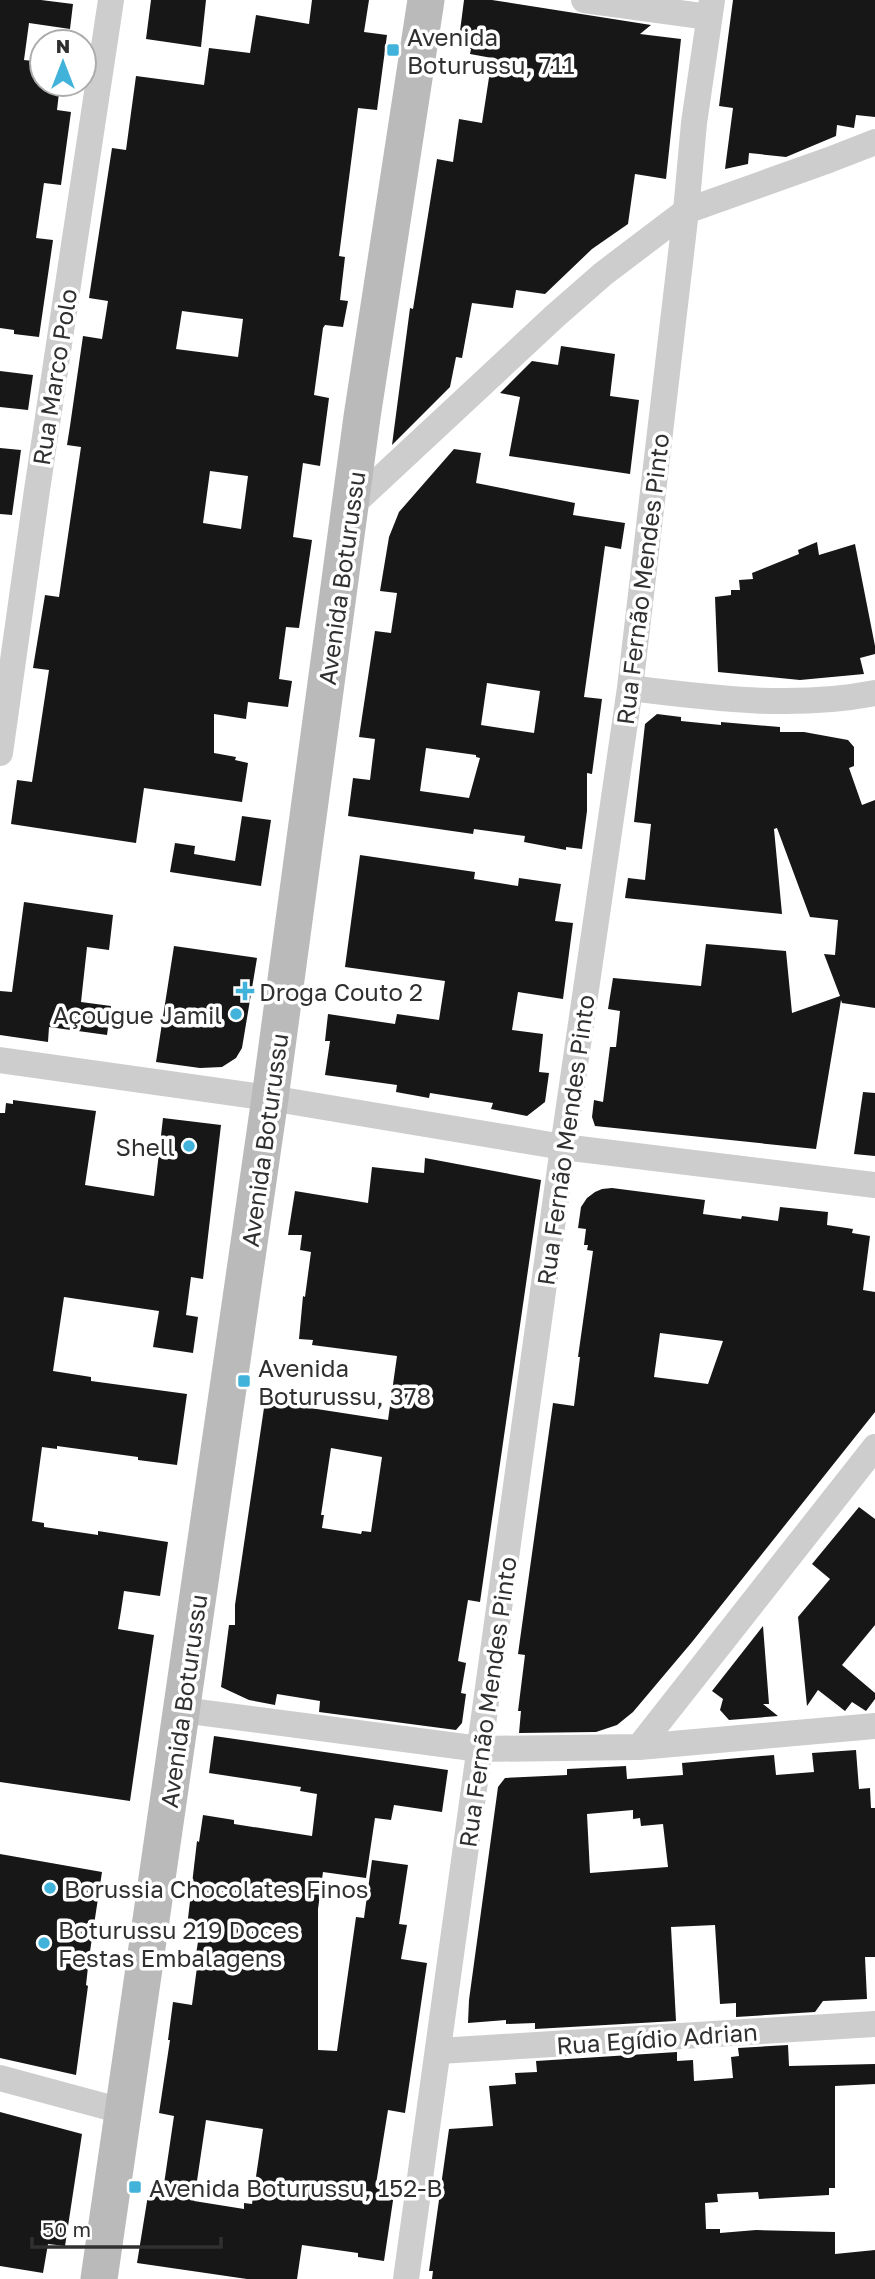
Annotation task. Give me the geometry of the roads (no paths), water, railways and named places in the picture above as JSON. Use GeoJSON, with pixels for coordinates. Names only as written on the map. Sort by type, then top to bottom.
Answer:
{"type":"FeatureCollection","features":[{"type":"Feature","properties":{"kind":"main road","name":"Avenida Boturussu"},"geometry":{"type":"LineString","coordinates":[[99,2279],[270,1098],[362,417],[426,0]]}},
{"type":"Feature","properties":{"kind":"street","name":"Rua Marco Polo"},"geometry":{"type":"LineString","coordinates":[[0,753],[111,0]]}},
{"type":"Feature","properties":{"kind":"street"},"geometry":{"type":"LineString","coordinates":[[584,0],[710,8]]}},
{"type":"Feature","properties":{"kind":"street","name":"Rua Fernão Mendes Pinto"},"geometry":{"type":"LineString","coordinates":[[406,2279],[630,688],[694,123],[710,8]]}},
{"type":"Feature","properties":{"kind":"street"},"geometry":{"type":"LineString","coordinates":[[352,505],[555,316],[603,274],[686,211],[875,142]]}},
{"type":"Feature","properties":{"kind":"street"},"geometry":{"type":"LineString","coordinates":[[630,688],[736,699],[810,702],[875,695]]}},
{"type":"Feature","properties":{"kind":"street"},"geometry":{"type":"LineString","coordinates":[[0,1060],[270,1098],[564,1147],[875,1185]]}},
{"type":"Feature","properties":{"kind":"street"},"geometry":{"type":"LineString","coordinates":[[639,1747],[875,1447]]}},
{"type":"Feature","properties":{"kind":"street"},"geometry":{"type":"LineString","coordinates":[[182,1710],[480,1749],[639,1747],[875,1726]]}},
{"type":"Feature","properties":{"kind":"street","name":"Rua Egídio Adrian"},"geometry":{"type":"LineString","coordinates":[[439,2051],[875,2024]]}},
{"type":"Feature","properties":{"kind":"street"},"geometry":{"type":"LineString","coordinates":[[0,2078],[122,2111]]}},
{"type":"Feature","properties":{"kind":"place","name":"Avenida Boturussu, 711"},"geometry":{"type":"Point","coordinates":[393,50]}},
{"type":"Feature","properties":{"kind":"place","name":"Droga Couto 2"},"geometry":{"type":"Point","coordinates":[245,991]}},
{"type":"Feature","properties":{"kind":"place","name":"Açougue Jamil"},"geometry":{"type":"Point","coordinates":[236,1014]}},
{"type":"Feature","properties":{"kind":"place","name":"Shell"},"geometry":{"type":"Point","coordinates":[189,1146]}},
{"type":"Feature","properties":{"kind":"place","name":"Avenida Boturussu, 378"},"geometry":{"type":"Point","coordinates":[244,1381]}},
{"type":"Feature","properties":{"kind":"place","name":"Borussia Chocolates Finos"},"geometry":{"type":"Point","coordinates":[50,1888]}},
{"type":"Feature","properties":{"kind":"place","name":"Boturussu 219 Doces Festas Embalagens"},"geometry":{"type":"Point","coordinates":[44,1943]}},
{"type":"Feature","properties":{"kind":"place","name":"Avenida Boturussu, 152-B"},"geometry":{"type":"Point","coordinates":[135,2187]}}]}
